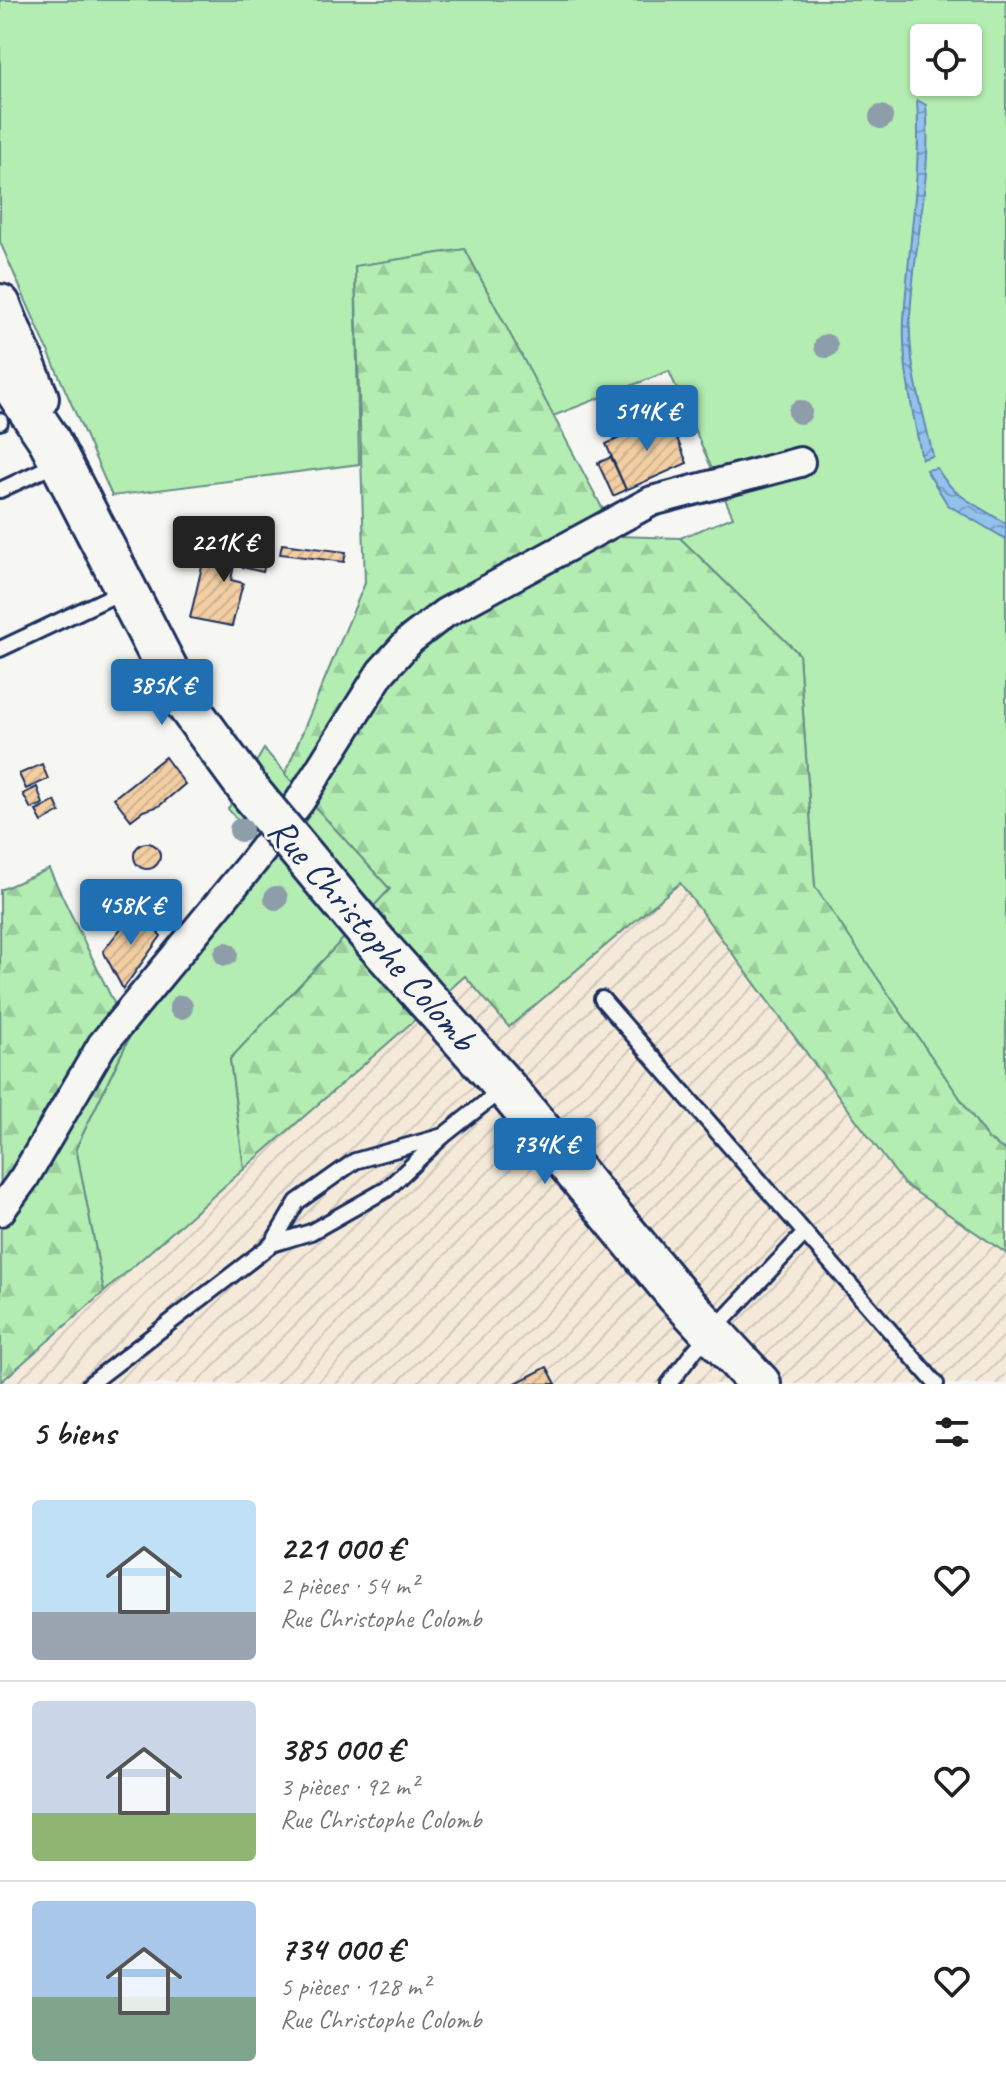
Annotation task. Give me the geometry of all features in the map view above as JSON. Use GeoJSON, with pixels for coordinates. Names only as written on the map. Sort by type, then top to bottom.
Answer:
{"type":"FeatureCollection","features":[{"type":"Feature","properties":{"kind":"street","name":"Rue Christophe Colomb"},"geometry":{"type":"LineString","coordinates":[[0,305],[34,380],[54,451]]}},
{"type":"Feature","properties":{"kind":"street","name":"Rue Christophe Colomb"},"geometry":{"type":"LineString","coordinates":[[0,367],[54,451],[182,698],[252,794],[711,1332],[760,1384]]}},
{"type":"Feature","properties":{"kind":"street"},"geometry":{"type":"LineString","coordinates":[[0,1211],[24,1178],[102,1045],[300,801],[381,672],[410,640],[445,613],[652,501],[800,462]]}},
{"type":"Feature","properties":{"kind":"lane"},"geometry":{"type":"LineString","coordinates":[[0,490],[54,451]]}},
{"type":"Feature","properties":{"kind":"lane"},"geometry":{"type":"LineString","coordinates":[[0,649],[127,589]]}},
{"type":"Feature","properties":{"kind":"lane"},"geometry":{"type":"LineString","coordinates":[[602,999],[936,1384]]}},
{"type":"Feature","properties":{"kind":"lane"},"geometry":{"type":"LineString","coordinates":[[90,1384],[272,1244],[311,1232],[387,1189],[443,1136],[505,1087]]}},
{"type":"Feature","properties":{"kind":"lane"},"geometry":{"type":"LineString","coordinates":[[272,1244],[297,1202],[355,1161],[443,1136]]}},
{"type":"Feature","properties":{"kind":"lane"},"geometry":{"type":"LineString","coordinates":[[669,1384],[711,1332],[804,1234]]}},
{"type":"Feature","properties":{"kind":"shaded area"},"geometry":{"type":"Polygon","coordinates":[[[680,883],[904,1184],[1006,1253],[1006,1384],[1,1384],[465,976],[509,1026],[680,883]]]}},
{"type":"Feature","properties":{"kind":"green space"},"geometry":{"type":"Polygon","coordinates":[[[0,0],[1006,0],[1006,1151],[988,1139],[815,888],[799,654],[680,538],[733,517],[669,371],[553,416],[465,249],[355,266],[359,464],[112,496],[0,242],[0,0]]]}},
{"type":"Feature","properties":{"kind":"green space"},"geometry":{"type":"Polygon","coordinates":[[[465,249],[617,536],[680,538],[799,654],[815,887],[988,1139],[1006,1151],[1006,1253],[904,1184],[680,883],[509,1027],[465,976],[244,1169],[230,1059],[390,889],[285,774],[365,583],[355,266],[465,249]]]}},
{"type":"Feature","properties":{"kind":"green space"},"geometry":{"type":"Polygon","coordinates":[[[264,749],[390,889],[230,1059],[244,1169],[104,1292],[76,1148],[130,1036],[273,861],[228,809],[264,749]]]}},
{"type":"Feature","properties":{"kind":"green space"},"geometry":{"type":"Polygon","coordinates":[[[49,869],[130,1036],[76,1148],[104,1292],[1,1382],[0,890],[49,869]]]}},
{"type":"Feature","properties":{"kind":"water"},"geometry":{"type":"Polygon","coordinates":[[[917,100],[926,105],[927,158],[910,336],[917,388],[933,456],[922,459],[909,390],[904,337],[916,183],[917,100]]]}},
{"type":"Feature","properties":{"kind":"water"},"geometry":{"type":"Polygon","coordinates":[[[937,468],[959,494],[1006,524],[1006,539],[948,505],[926,470],[937,468]]]}},
{"type":"Feature","properties":{"kind":"building"},"geometry":{"type":"Polygon","coordinates":[[[668,416],[687,463],[626,490],[606,444],[668,416]]]}},
{"type":"Feature","properties":{"kind":"building"},"geometry":{"type":"Polygon","coordinates":[[[611,457],[626,490],[613,496],[598,463],[611,457]]]}},
{"type":"Feature","properties":{"kind":"building"},"geometry":{"type":"Polygon","coordinates":[[[282,544],[346,552],[344,562],[280,554],[282,544]]]}},
{"type":"Feature","properties":{"kind":"building"},"geometry":{"type":"Polygon","coordinates":[[[226,545],[243,550],[244,545],[269,549],[263,572],[234,565],[231,580],[243,583],[232,626],[190,618],[204,558],[222,562],[226,545]]]}},
{"type":"Feature","properties":{"kind":"building"},"geometry":{"type":"Polygon","coordinates":[[[165,757],[185,784],[159,806],[143,811],[131,820],[114,798],[165,757]]]}},
{"type":"Feature","properties":{"kind":"building"},"geometry":{"type":"Polygon","coordinates":[[[42,764],[48,779],[26,789],[19,774],[42,764]]]}},
{"type":"Feature","properties":{"kind":"building"},"geometry":{"type":"Polygon","coordinates":[[[37,787],[43,804],[31,809],[23,794],[37,787]]]}},
{"type":"Feature","properties":{"kind":"building"},"geometry":{"type":"Polygon","coordinates":[[[55,801],[60,812],[42,822],[36,811],[55,801]]]}},
{"type":"Feature","properties":{"kind":"building"},"geometry":{"type":"Polygon","coordinates":[[[147,843],[156,847],[160,856],[156,865],[147,869],[138,865],[134,856],[138,847],[147,843]]]}},
{"type":"Feature","properties":{"kind":"building"},"geometry":{"type":"Polygon","coordinates":[[[137,908],[161,936],[123,989],[103,951],[137,908]]]}},
{"type":"Feature","properties":{"kind":"building"},"geometry":{"type":"Polygon","coordinates":[[[547,1367],[556,1384],[514,1384],[547,1367]]]}}]}
